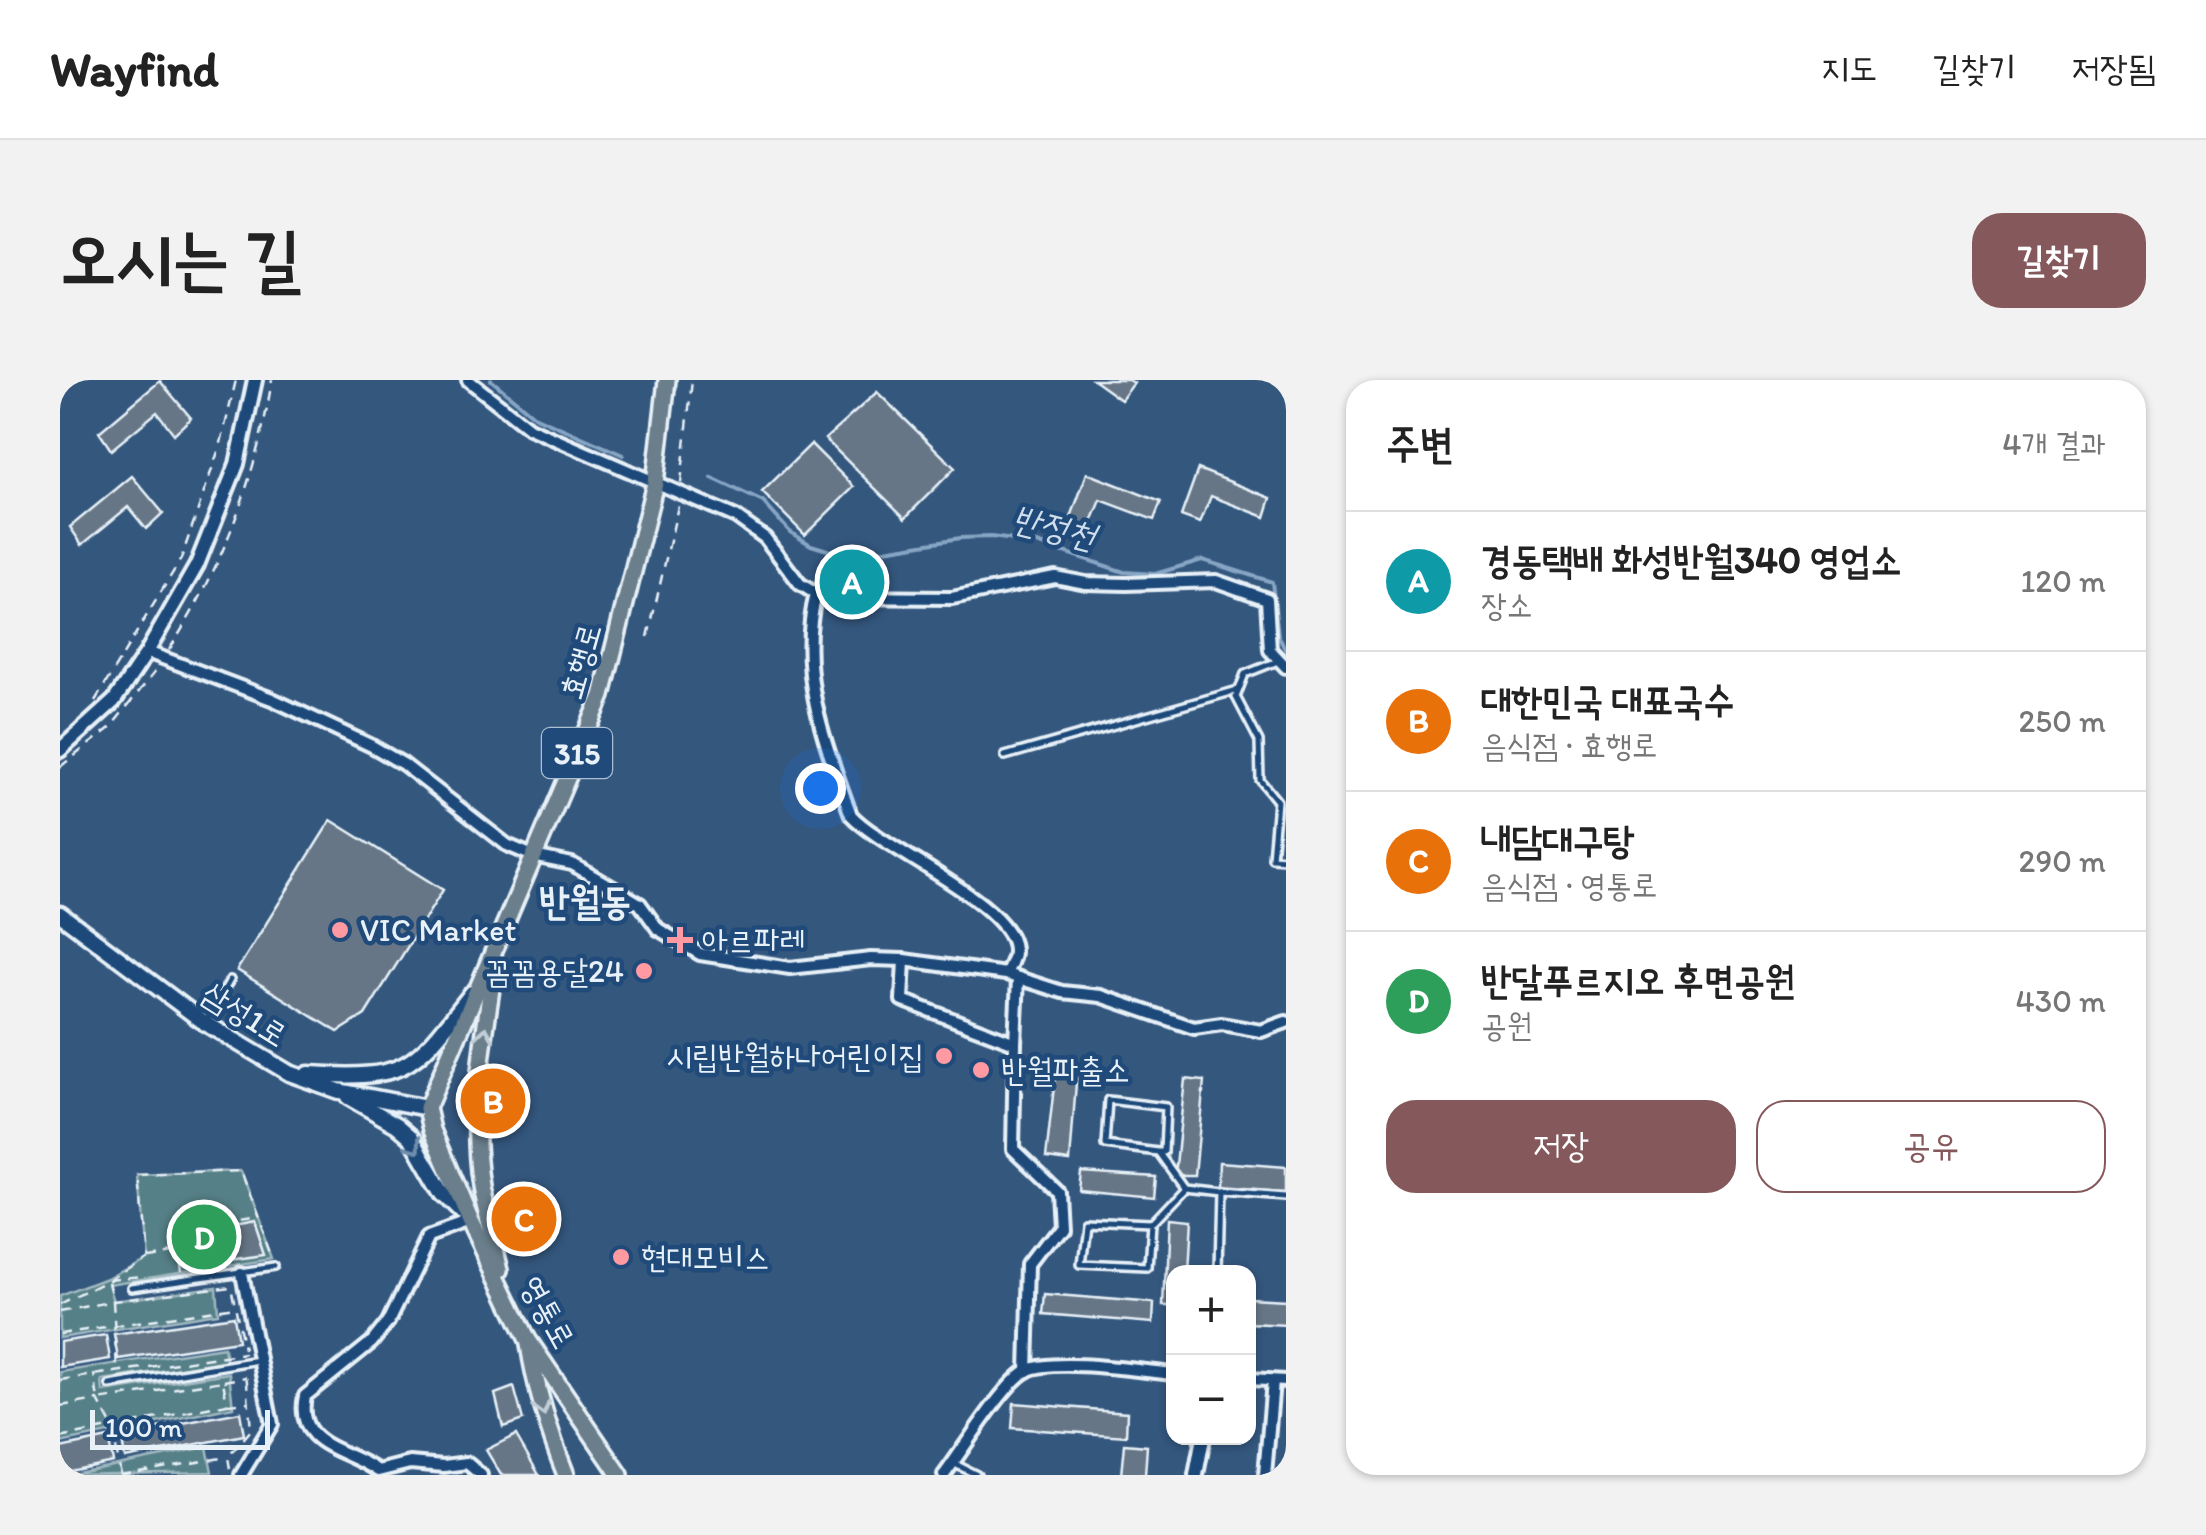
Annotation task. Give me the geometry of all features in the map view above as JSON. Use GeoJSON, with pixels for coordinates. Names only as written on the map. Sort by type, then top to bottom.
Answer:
{"type":"FeatureCollection","features":[{"type":"Feature","properties":{"kind":"main road","name":"효행로"},"geometry":{"type":"LineString","coordinates":[[427,1108],[602,696],[656,483],[667,380]]}},
{"type":"Feature","properties":{"kind":"main road","name":"삼성1로"},"geometry":{"type":"LineString","coordinates":[[64,923],[205,1024],[289,1074],[339,1091],[427,1108]]}},
{"type":"Feature","properties":{"kind":"main road","name":"315"},"geometry":{"type":"LineString","coordinates":[[499,936],[480,1064],[478,1127],[481,1184],[509,1302]]}},
{"type":"Feature","properties":{"kind":"main road"},"geometry":{"type":"LineString","coordinates":[[289,1074],[371,1076],[402,1068],[429,1048],[479,985]]}},
{"type":"Feature","properties":{"kind":"main road"},"geometry":{"type":"LineString","coordinates":[[339,1091],[411,1137],[444,1194],[472,1222]]}},
{"type":"Feature","properties":{"kind":"main road","name":"영통로"},"geometry":{"type":"LineString","coordinates":[[427,1108],[432,1130],[472,1222],[528,1340],[620,1475]]}},
{"type":"Feature","properties":{"kind":"main road"},"geometry":{"type":"LineString","coordinates":[[528,1340],[534,1382],[566,1475]]}},
{"type":"Feature","properties":{"kind":"street"},"geometry":{"type":"LineString","coordinates":[[60,750],[114,701],[197,565],[237,464],[255,380]]}},
{"type":"Feature","properties":{"kind":"street"},"geometry":{"type":"LineString","coordinates":[[468,380],[529,428],[726,512],[772,546],[800,584],[816,594],[952,598],[1056,577],[1126,584],[1216,580],[1267,598],[1270,650],[1283,664]]}},
{"type":"Feature","properties":{"kind":"street"},"geometry":{"type":"LineString","coordinates":[[816,594],[808,624],[814,702],[851,815],[891,848],[937,871],[997,916],[1012,940],[1015,954],[1006,974]]}},
{"type":"Feature","properties":{"kind":"street"},"geometry":{"type":"LineString","coordinates":[[147,652],[272,699],[372,746],[403,764],[507,845],[533,856],[572,864],[640,904],[658,930],[700,954],[790,968],[871,959],[904,960],[1006,974],[1062,992],[1101,996],[1194,1028],[1222,1024],[1261,1031],[1286,1022]]}},
{"type":"Feature","properties":{"kind":"street"},"geometry":{"type":"LineString","coordinates":[[904,960],[902,1000],[1016,1043]]}},
{"type":"Feature","properties":{"kind":"street"},"geometry":{"type":"LineString","coordinates":[[1018,978],[1012,1149],[1056,1190],[1059,1226],[1030,1264],[1027,1371]]}},
{"type":"Feature","properties":{"kind":"street"},"geometry":{"type":"LineString","coordinates":[[472,1222],[429,1238],[388,1322],[372,1342],[305,1396],[304,1418],[311,1433],[325,1446],[361,1458],[377,1473],[410,1463],[467,1463],[481,1475]]}},
{"type":"Feature","properties":{"kind":"street"},"geometry":{"type":"LineString","coordinates":[[241,1475],[272,1424],[242,1273]]}},
{"type":"Feature","properties":{"kind":"street"},"geometry":{"type":"LineString","coordinates":[[944,1475],[1012,1384],[1027,1371],[1041,1366],[1082,1366],[1166,1373]]}},
{"type":"Feature","properties":{"kind":"street"},"geometry":{"type":"LineString","coordinates":[[1256,1379],[1286,1382]]}},
{"type":"Feature","properties":{"kind":"street"},"geometry":{"type":"LineString","coordinates":[[1266,1475],[1272,1380]]}},
{"type":"Feature","properties":{"kind":"street"},"geometry":{"type":"LineString","coordinates":[[1196,1475],[1202,1445]]}},
{"type":"Feature","properties":{"kind":"lane"},"geometry":{"type":"LineString","coordinates":[[1283,664],[1245,674],[1236,697],[1259,741],[1260,780],[1276,801],[1272,858],[1286,859]]}},
{"type":"Feature","properties":{"kind":"lane"},"geometry":{"type":"LineString","coordinates":[[1004,756],[1238,690]]}},
{"type":"Feature","properties":{"kind":"lane"},"geometry":{"type":"LineString","coordinates":[[205,1024],[230,980]]}},
{"type":"Feature","properties":{"kind":"lane"},"geometry":{"type":"LineString","coordinates":[[1158,1152],[1164,1152],[1166,1107],[1108,1100],[1105,1145],[1158,1152],[1184,1188],[1286,1197]]}},
{"type":"Feature","properties":{"kind":"lane"},"geometry":{"type":"LineString","coordinates":[[1150,1224],[1084,1221],[1079,1265],[1147,1268],[1150,1224],[1184,1188]]}},
{"type":"Feature","properties":{"kind":"lane"},"geometry":{"type":"LineString","coordinates":[[1217,1265],[1220,1192]]}},
{"type":"Feature","properties":{"kind":"lane"},"geometry":{"type":"LineString","coordinates":[[132,1288],[242,1273],[275,1263]]}},
{"type":"Feature","properties":{"kind":"lane"},"geometry":{"type":"LineString","coordinates":[[110,1385],[260,1360]]}},
{"type":"Feature","properties":{"kind":"lane"},"geometry":{"type":"LineString","coordinates":[[953,1463],[977,1475]]}},
{"type":"Feature","properties":{"kind":"path"},"geometry":{"type":"LineString","coordinates":[[94,704],[181,560],[222,442],[236,380]]}},
{"type":"Feature","properties":{"kind":"path"},"geometry":{"type":"LineString","coordinates":[[648,637],[677,518],[692,380]]}},
{"type":"Feature","properties":{"kind":"path"},"geometry":{"type":"LineString","coordinates":[[144,1257],[137,1175],[241,1171],[275,1263]]}},
{"type":"Feature","properties":{"kind":"path"},"geometry":{"type":"LineString","coordinates":[[181,1272],[175,1231],[258,1218]]}},
{"type":"Feature","properties":{"kind":"path"},"geometry":{"type":"LineString","coordinates":[[60,1305],[144,1257],[178,1252]]}},
{"type":"Feature","properties":{"kind":"path"},"geometry":{"type":"LineString","coordinates":[[109,1280],[145,1276]]}},
{"type":"Feature","properties":{"kind":"path"},"geometry":{"type":"LineString","coordinates":[[109,1280],[114,1301],[116,1371]]}},
{"type":"Feature","properties":{"kind":"path"},"geometry":{"type":"LineString","coordinates":[[60,1312],[230,1286],[246,1362],[251,1430],[228,1457],[121,1475],[112,1427],[98,1400],[94,1374]]}},
{"type":"Feature","properties":{"kind":"path"},"geometry":{"type":"LineString","coordinates":[[60,1334],[235,1307]]}},
{"type":"Feature","properties":{"kind":"path"},"geometry":{"type":"LineString","coordinates":[[60,1380],[244,1351]]}},
{"type":"Feature","properties":{"kind":"path"},"geometry":{"type":"LineString","coordinates":[[60,1406],[247,1377]]}},
{"type":"Feature","properties":{"kind":"path"},"geometry":{"type":"LineString","coordinates":[[223,1381],[227,1404]]}},
{"type":"Feature","properties":{"kind":"path"},"geometry":{"type":"LineString","coordinates":[[60,1438],[249,1402]]}},
{"type":"Feature","properties":{"kind":"path"},"geometry":{"type":"LineString","coordinates":[[228,1457],[232,1475]]}},
{"type":"Feature","properties":{"kind":"green space"},"geometry":{"type":"Polygon","coordinates":[[[241,1171],[274,1259],[109,1285],[114,1301],[216,1287],[218,1313],[60,1338],[60,1296],[107,1278],[144,1257],[137,1175],[241,1171]]]}},
{"type":"Feature","properties":{"kind":"green space"},"geometry":{"type":"Polygon","coordinates":[[[224,1347],[226,1361],[102,1380],[103,1392],[229,1373],[233,1407],[60,1443],[60,1372],[224,1347]]]}},
{"type":"Feature","properties":{"kind":"green space"},"geometry":{"type":"Polygon","coordinates":[[[207,1447],[212,1472],[68,1475],[207,1447]]]}},
{"type":"Feature","properties":{"kind":"building"},"geometry":{"type":"Polygon","coordinates":[[[1093,380],[1129,380],[1134,383],[1121,400],[1093,380]]]}},
{"type":"Feature","properties":{"kind":"building"},"geometry":{"type":"Polygon","coordinates":[[[160,381],[191,418],[174,434],[157,412],[111,450],[99,432],[160,381]]]}},
{"type":"Feature","properties":{"kind":"building"},"geometry":{"type":"Polygon","coordinates":[[[877,392],[955,468],[905,518],[825,439],[877,392]]]}},
{"type":"Feature","properties":{"kind":"building"},"geometry":{"type":"Polygon","coordinates":[[[811,444],[854,487],[805,535],[762,492],[811,444]]]}},
{"type":"Feature","properties":{"kind":"building"},"geometry":{"type":"Polygon","coordinates":[[[1198,469],[1271,498],[1265,517],[1211,496],[1200,523],[1181,516],[1198,469]]]}},
{"type":"Feature","properties":{"kind":"building"},"geometry":{"type":"Polygon","coordinates":[[[1087,473],[1161,502],[1154,520],[1101,500],[1090,527],[1070,520],[1087,473]]]}},
{"type":"Feature","properties":{"kind":"building"},"geometry":{"type":"Polygon","coordinates":[[[132,476],[163,513],[146,529],[128,507],[82,545],[70,527],[132,476]]]}},
{"type":"Feature","properties":{"kind":"building"},"geometry":{"type":"Polygon","coordinates":[[[867,573],[869,588],[838,591],[836,576],[867,573]]]}},
{"type":"Feature","properties":{"kind":"building","name":"VIC Market"},"geometry":{"type":"Polygon","coordinates":[[[331,820],[443,890],[365,1015],[338,1032],[237,970],[331,820]]]}},
{"type":"Feature","properties":{"kind":"building"},"geometry":{"type":"Polygon","coordinates":[[[1056,1068],[1077,1070],[1070,1161],[1046,1158],[1056,1068]]]}},
{"type":"Feature","properties":{"kind":"building"},"geometry":{"type":"Polygon","coordinates":[[[1185,1079],[1204,1081],[1195,1175],[1175,1175],[1185,1079]]]}},
{"type":"Feature","properties":{"kind":"building"},"geometry":{"type":"Polygon","coordinates":[[[1219,1162],[1286,1167],[1286,1192],[1218,1188],[1219,1162]]]}},
{"type":"Feature","properties":{"kind":"building"},"geometry":{"type":"Polygon","coordinates":[[[1081,1172],[1156,1177],[1154,1197],[1079,1190],[1081,1172]]]}},
{"type":"Feature","properties":{"kind":"building"},"geometry":{"type":"Polygon","coordinates":[[[1167,1219],[1187,1221],[1184,1265],[1166,1265],[1163,1305],[1167,1219]]]}},
{"type":"Feature","properties":{"kind":"building"},"geometry":{"type":"Polygon","coordinates":[[[255,1222],[266,1255],[185,1266],[181,1236],[255,1222]]]}},
{"type":"Feature","properties":{"kind":"building"},"geometry":{"type":"Polygon","coordinates":[[[1045,1294],[1154,1303],[1153,1323],[1043,1314],[1045,1294]]]}},
{"type":"Feature","properties":{"kind":"building"},"geometry":{"type":"Polygon","coordinates":[[[1256,1298],[1286,1300],[1286,1325],[1256,1323],[1256,1298]]]}},
{"type":"Feature","properties":{"kind":"building"},"geometry":{"type":"Polygon","coordinates":[[[234,1316],[238,1341],[118,1359],[114,1334],[234,1316]]]}},
{"type":"Feature","properties":{"kind":"building"},"geometry":{"type":"Polygon","coordinates":[[[106,1335],[110,1359],[60,1367],[60,1342],[106,1335]]]}},
{"type":"Feature","properties":{"kind":"building"},"geometry":{"type":"Polygon","coordinates":[[[514,1387],[523,1420],[503,1427],[495,1394],[514,1387]]]}},
{"type":"Feature","properties":{"kind":"building"},"geometry":{"type":"Polygon","coordinates":[[[1014,1403],[1127,1412],[1126,1436],[1012,1428],[1014,1403]]]}},
{"type":"Feature","properties":{"kind":"building"},"geometry":{"type":"Polygon","coordinates":[[[240,1412],[244,1435],[125,1458],[121,1435],[240,1412]]]}},
{"type":"Feature","properties":{"kind":"building"},"geometry":{"type":"Polygon","coordinates":[[[516,1435],[539,1475],[501,1475],[486,1450],[516,1435]]]}},
{"type":"Feature","properties":{"kind":"building"},"geometry":{"type":"Polygon","coordinates":[[[108,1438],[113,1462],[60,1473],[60,1448],[108,1438]]]}},
{"type":"Feature","properties":{"kind":"building"},"geometry":{"type":"Polygon","coordinates":[[[1124,1444],[1147,1446],[1145,1475],[1121,1475],[1124,1444]]]}},
{"type":"Feature","properties":{"kind":"waterway","name":"반정천"},"geometry":{"type":"LineString","coordinates":[[491,380],[536,417],[623,455]]}},
{"type":"Feature","properties":{"kind":"waterway","name":"반정천"},"geometry":{"type":"LineString","coordinates":[[712,478],[763,502],[790,532],[811,545],[847,556],[960,538],[991,537],[1037,543],[1124,572],[1155,574],[1202,560],[1272,582],[1278,635],[1286,651]]}},
{"type":"Feature","properties":{"kind":"place","name":"경동택배 화성반월340 영업소"},"geometry":{"type":"Point","coordinates":[852,582]}},
{"type":"Feature","properties":{"kind":"place","name":"VIC Market"},"geometry":{"type":"Point","coordinates":[340,930]}},
{"type":"Feature","properties":{"kind":"place","name":"아르파레"},"geometry":{"type":"Point","coordinates":[680,940]}},
{"type":"Feature","properties":{"kind":"place","name":"꼼꼼용달24"},"geometry":{"type":"Point","coordinates":[644,971]}},
{"type":"Feature","properties":{"kind":"place","name":"시립반월하나어린이집"},"geometry":{"type":"Point","coordinates":[944,1056]}},
{"type":"Feature","properties":{"kind":"place","name":"반월파출소"},"geometry":{"type":"Point","coordinates":[981,1070]}},
{"type":"Feature","properties":{"kind":"place","name":"대한민국 대표국수"},"geometry":{"type":"Point","coordinates":[493,1101]}},
{"type":"Feature","properties":{"kind":"place","name":"내담대구탕"},"geometry":{"type":"Point","coordinates":[524,1219]}},
{"type":"Feature","properties":{"kind":"place","name":"반달푸르지오 후면공원"},"geometry":{"type":"Point","coordinates":[204,1237]}},
{"type":"Feature","properties":{"kind":"place","name":"현대모비스"},"geometry":{"type":"Point","coordinates":[621,1257]}},
{"type":"Feature","properties":{"kind":"district","name":"반월동"},"geometry":{"type":"Point","coordinates":[585,901]}}]}
